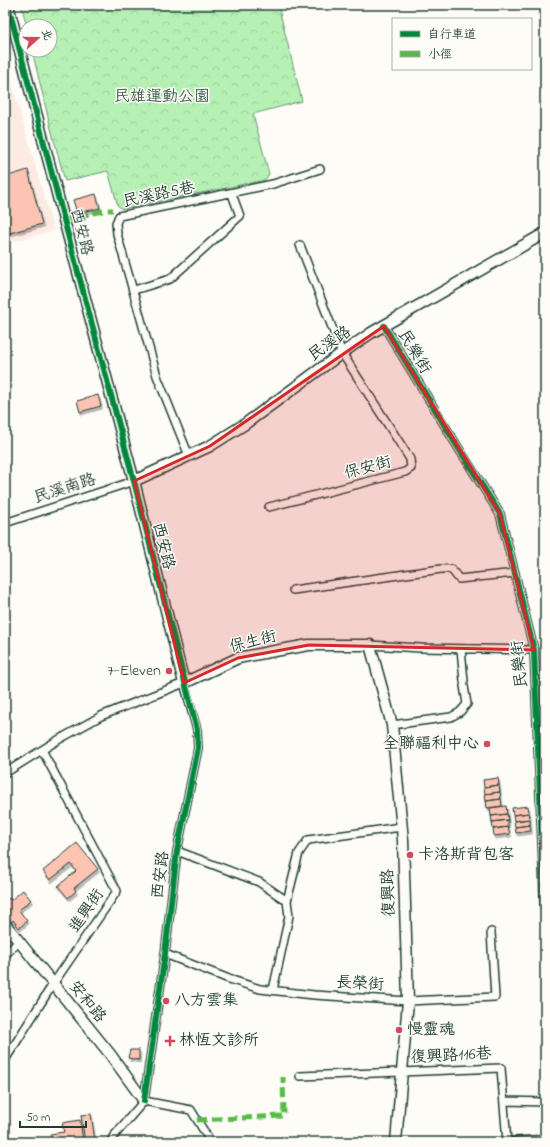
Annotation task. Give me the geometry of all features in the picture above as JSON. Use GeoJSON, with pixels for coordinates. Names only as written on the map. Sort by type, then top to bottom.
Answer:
{"type":"FeatureCollection","features":[{"type":"Feature","properties":{"kind":"street","name":"西安路"},"geometry":{"type":"LineString","coordinates":[[8,5],[56,192],[134,481],[197,730],[198,748],[177,851],[165,954],[144,1101]]}},
{"type":"Feature","properties":{"kind":"street","name":"民溪路5巷"},"geometry":{"type":"LineString","coordinates":[[190,456],[157,376],[117,234],[116,223],[119,216],[232,194],[273,184],[320,169]]}},
{"type":"Feature","properties":{"kind":"street"},"geometry":{"type":"LineString","coordinates":[[134,290],[170,279],[240,216],[232,194]]}},
{"type":"Feature","properties":{"kind":"street","name":"民溪路"},"geometry":{"type":"LineString","coordinates":[[134,481],[210,446],[245,424],[342,353],[384,326],[545,233]]}},
{"type":"Feature","properties":{"kind":"street"},"geometry":{"type":"LineString","coordinates":[[300,245],[342,353]]}},
{"type":"Feature","properties":{"kind":"street","name":"民樂街"},"geometry":{"type":"LineString","coordinates":[[384,326],[500,514],[534,650],[545,916]]}},
{"type":"Feature","properties":{"kind":"street","name":"保安街"},"geometry":{"type":"LineString","coordinates":[[270,507],[405,472],[411,468],[410,459],[342,353]]}},
{"type":"Feature","properties":{"kind":"street","name":"民溪南路"},"geometry":{"type":"LineString","coordinates":[[5,523],[134,481]]}},
{"type":"Feature","properties":{"kind":"street"},"geometry":{"type":"LineString","coordinates":[[293,590],[440,569],[451,570],[459,579],[515,573]]}},
{"type":"Feature","properties":{"kind":"street","name":"保生街"},"geometry":{"type":"LineString","coordinates":[[5,773],[101,716],[184,683],[238,658],[309,645],[370,645],[461,649],[534,650]]}},
{"type":"Feature","properties":{"kind":"street","name":"復興路"},"geometry":{"type":"LineString","coordinates":[[370,645],[392,725],[401,827],[408,1001],[396,1142]]}},
{"type":"Feature","properties":{"kind":"street"},"geometry":{"type":"LineString","coordinates":[[392,725],[451,717],[460,712],[467,704],[461,649]]}},
{"type":"Feature","properties":{"kind":"street","name":"進興街"},"geometry":{"type":"LineString","coordinates":[[5,1060],[53,984],[117,891],[42,750]]}},
{"type":"Feature","properties":{"kind":"street"},"geometry":{"type":"LineString","coordinates":[[273,990],[289,916],[287,901],[299,853],[308,840],[401,827]]}},
{"type":"Feature","properties":{"kind":"street"},"geometry":{"type":"LineString","coordinates":[[177,851],[259,882],[287,901]]}},
{"type":"Feature","properties":{"kind":"street","name":"安和路"},"geometry":{"type":"LineString","coordinates":[[5,924],[110,1054],[144,1101]]}},
{"type":"Feature","properties":{"kind":"street","name":"長榮街"},"geometry":{"type":"LineString","coordinates":[[165,954],[229,979],[260,989],[314,995],[408,1001],[495,997],[491,932]]}},
{"type":"Feature","properties":{"kind":"street"},"geometry":{"type":"LineString","coordinates":[[5,955],[19,941]]}},
{"type":"Feature","properties":{"kind":"street","name":"復興路116巷"},"geometry":{"type":"LineString","coordinates":[[300,1076],[501,1068],[504,1102]]}},
{"type":"Feature","properties":{"kind":"street"},"geometry":{"type":"LineString","coordinates":[[112,1142],[113,1137],[144,1101],[191,1110],[207,1136],[208,1142]]}},
{"type":"Feature","properties":{"kind":"street"},"geometry":{"type":"LineString","coordinates":[[507,1142],[504,1102],[545,1102]]}},
{"type":"Feature","properties":{"kind":"street"},"geometry":{"type":"LineString","coordinates":[[502,1142],[545,1139]]}},
{"type":"Feature","properties":{"kind":"highlighted area"},"geometry":{"type":"Polygon","coordinates":[[[384,326],[500,514],[534,650],[309,645],[238,658],[184,683],[134,481],[210,446],[384,326]]]}},
{"type":"Feature","properties":{"kind":"shaded area"},"geometry":{"type":"Polygon","coordinates":[[[5,59],[54,231],[15,241],[5,241],[5,59]]]}},
{"type":"Feature","properties":{"kind":"green space","name":"民雄運動公園"},"geometry":{"type":"Polygon","coordinates":[[[21,5],[278,5],[302,101],[253,114],[269,174],[265,180],[122,209],[118,206],[108,171],[65,181],[34,58],[58,58],[58,18],[25,18],[21,5]]]}},
{"type":"Feature","properties":{"kind":"building"},"geometry":{"type":"Polygon","coordinates":[[[28,170],[42,224],[6,234],[5,177],[28,170]]]}},
{"type":"Feature","properties":{"kind":"building"},"geometry":{"type":"Polygon","coordinates":[[[96,194],[100,208],[77,213],[73,200],[96,194]]]}},
{"type":"Feature","properties":{"kind":"building"},"geometry":{"type":"Polygon","coordinates":[[[98,395],[101,406],[80,412],[77,401],[98,395]]]}},
{"type":"Feature","properties":{"kind":"building"},"geometry":{"type":"Polygon","coordinates":[[[498,778],[499,785],[484,787],[483,780],[498,778]]]}},
{"type":"Feature","properties":{"kind":"building"},"geometry":{"type":"Polygon","coordinates":[[[499,785],[500,792],[485,794],[484,787],[499,785]]]}},
{"type":"Feature","properties":{"kind":"building"},"geometry":{"type":"Polygon","coordinates":[[[500,792],[501,799],[486,801],[485,794],[500,792]]]}},
{"type":"Feature","properties":{"kind":"building"},"geometry":{"type":"Polygon","coordinates":[[[501,799],[502,806],[487,808],[486,801],[501,799]]]}},
{"type":"Feature","properties":{"kind":"building"},"geometry":{"type":"Polygon","coordinates":[[[506,806],[507,814],[491,816],[490,808],[506,806]]]}},
{"type":"Feature","properties":{"kind":"building"},"geometry":{"type":"Polygon","coordinates":[[[528,806],[529,813],[513,815],[512,808],[528,806]]]}},
{"type":"Feature","properties":{"kind":"building"},"geometry":{"type":"Polygon","coordinates":[[[529,813],[530,819],[514,821],[513,815],[529,813]]]}},
{"type":"Feature","properties":{"kind":"building"},"geometry":{"type":"Polygon","coordinates":[[[507,814],[508,820],[492,822],[491,816],[507,814]]]}},
{"type":"Feature","properties":{"kind":"building"},"geometry":{"type":"Polygon","coordinates":[[[530,819],[530,825],[515,827],[514,821],[530,819]]]}},
{"type":"Feature","properties":{"kind":"building"},"geometry":{"type":"Polygon","coordinates":[[[508,820],[508,827],[493,829],[492,822],[508,820]]]}},
{"type":"Feature","properties":{"kind":"building"},"geometry":{"type":"Polygon","coordinates":[[[530,825],[531,831],[516,833],[515,827],[530,825]]]}},
{"type":"Feature","properties":{"kind":"building"},"geometry":{"type":"Polygon","coordinates":[[[508,827],[510,834],[494,836],[493,829],[508,827]]]}},
{"type":"Feature","properties":{"kind":"building"},"geometry":{"type":"Polygon","coordinates":[[[77,843],[98,869],[74,888],[76,891],[68,898],[58,886],[76,871],[71,864],[50,880],[43,871],[77,843]]]}},
{"type":"Feature","properties":{"kind":"building"},"geometry":{"type":"Polygon","coordinates":[[[23,890],[31,900],[19,910],[27,921],[19,928],[13,920],[11,922],[5,915],[5,901],[9,898],[11,900],[23,890]]]}},
{"type":"Feature","properties":{"kind":"building"},"geometry":{"type":"Polygon","coordinates":[[[130,1050],[139,1050],[139,1060],[128,1058],[130,1050]]]}},
{"type":"Feature","properties":{"kind":"building"},"geometry":{"type":"Polygon","coordinates":[[[91,1114],[95,1141],[85,1142],[81,1115],[91,1114]]]}},
{"type":"Feature","properties":{"kind":"building"},"geometry":{"type":"Polygon","coordinates":[[[80,1120],[83,1142],[52,1142],[50,1134],[64,1132],[62,1123],[80,1120]]]}},
{"type":"Feature","properties":{"kind":"marked path"},"geometry":{"type":"LineString","coordinates":[[64,220],[106,210],[113,210]]}},
{"type":"Feature","properties":{"kind":"marked path"},"geometry":{"type":"LineString","coordinates":[[197,1120],[284,1116],[283,1077]]}},
{"type":"Feature","properties":{"kind":"cycle path"},"geometry":{"type":"LineString","coordinates":[[8,5],[134,481],[197,730],[198,748],[177,851],[165,954],[144,1101]]}},
{"type":"Feature","properties":{"kind":"cycle path"},"geometry":{"type":"LineString","coordinates":[[384,326],[500,514],[534,650],[545,916]]}},
{"type":"Feature","properties":{"kind":"place","name":"7-Eleven"},"geometry":{"type":"Point","coordinates":[169,671]}},
{"type":"Feature","properties":{"kind":"place","name":"全聯福利中心"},"geometry":{"type":"Point","coordinates":[487,744]}},
{"type":"Feature","properties":{"kind":"place","name":"卡洛斯背包客"},"geometry":{"type":"Point","coordinates":[410,855]}},
{"type":"Feature","properties":{"kind":"place","name":"八方雲集"},"geometry":{"type":"Point","coordinates":[166,1001]}},
{"type":"Feature","properties":{"kind":"place","name":"慢靈魂"},"geometry":{"type":"Point","coordinates":[399,1030]}},
{"type":"Feature","properties":{"kind":"place","name":"林恆文診所"},"geometry":{"type":"Point","coordinates":[170,1041]}}]}
